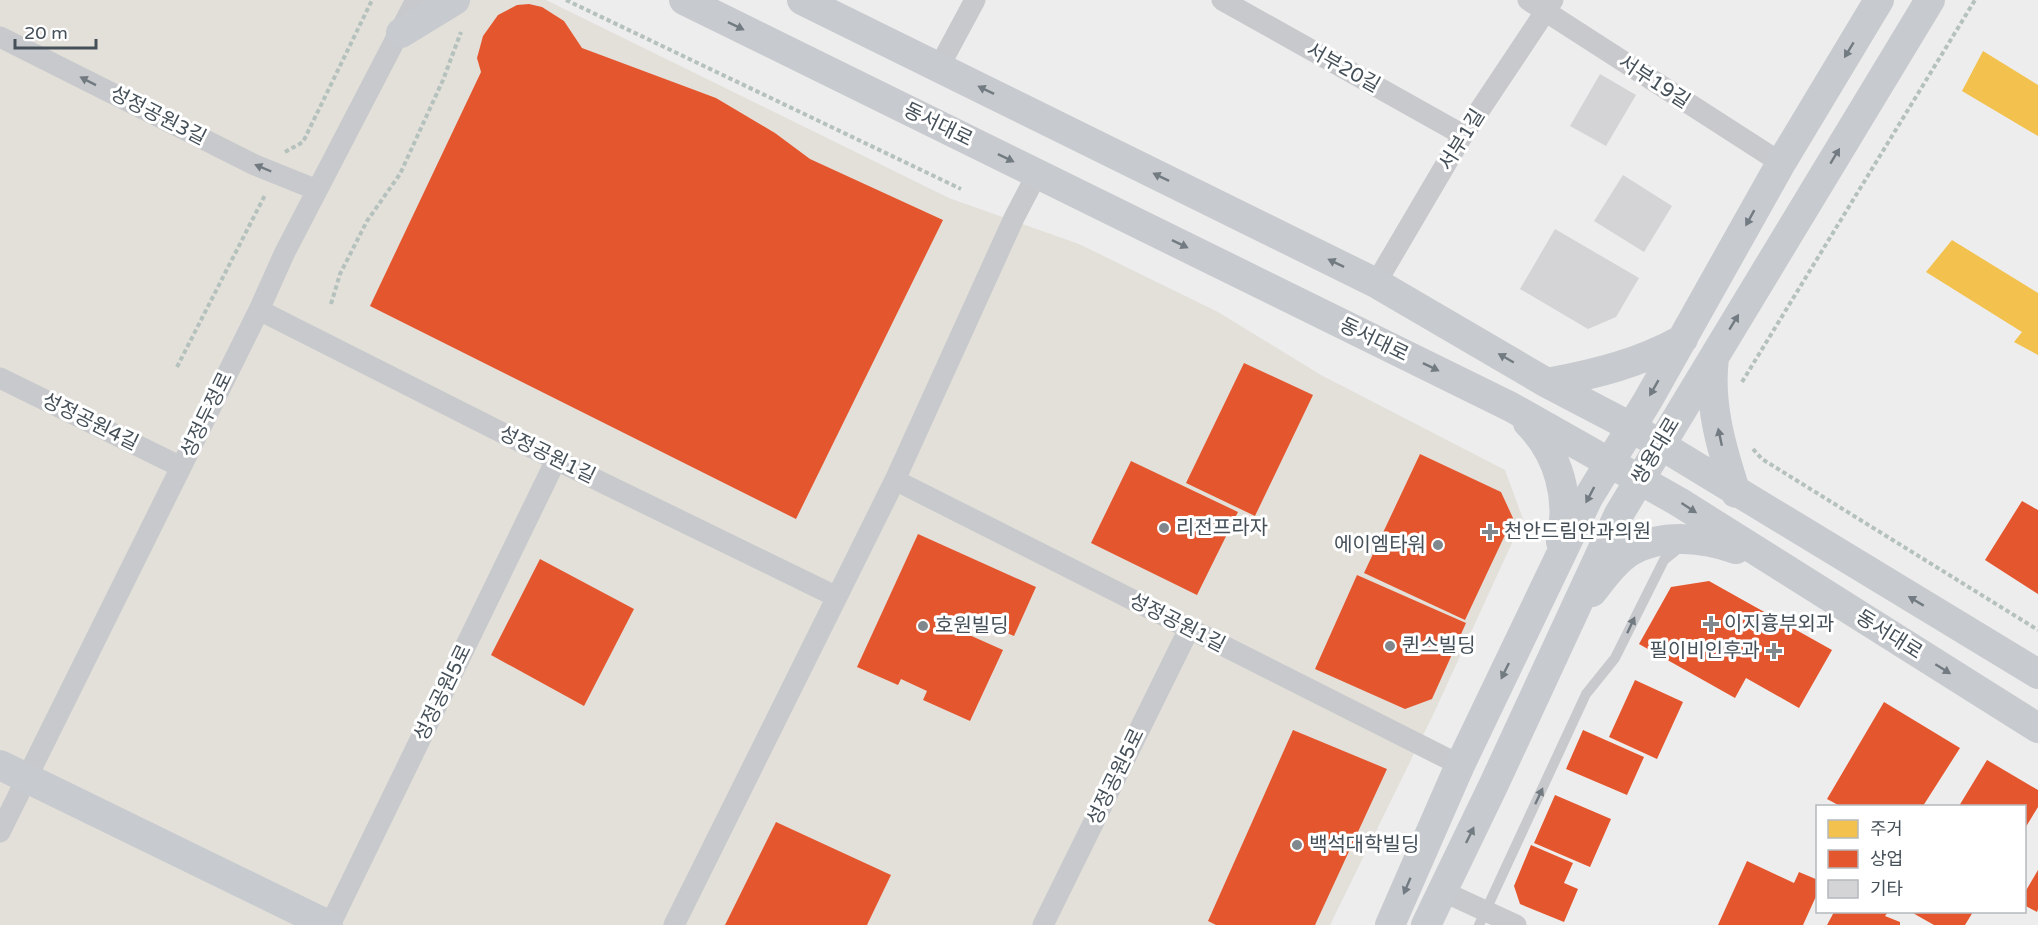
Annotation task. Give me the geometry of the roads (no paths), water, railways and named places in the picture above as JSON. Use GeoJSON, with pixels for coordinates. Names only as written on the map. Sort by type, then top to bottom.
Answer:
{"type":"FeatureCollection","features":[{"type":"Feature","properties":{"kind":"main road"},"geometry":{"type":"LineString","coordinates":[[401,33],[455,0]]}},
{"type":"Feature","properties":{"kind":"main road","name":"동서대로"},"geometry":{"type":"LineString","coordinates":[[684,0],[1511,406],[1678,502],[2038,728]]}},
{"type":"Feature","properties":{"kind":"main road"},"geometry":{"type":"LineString","coordinates":[[802,0],[1376,283],[1548,383],[1660,444],[1736,493],[2038,674]]}},
{"type":"Feature","properties":{"kind":"main road","name":"쌍용대로"},"geometry":{"type":"LineString","coordinates":[[1390,925],[1460,765],[1608,463],[1683,339],[1781,163],[1879,0]]}},
{"type":"Feature","properties":{"kind":"main road","name":"쌍용대로"},"geometry":{"type":"LineString","coordinates":[[1426,925],[1619,514],[1930,0]]}},
{"type":"Feature","properties":{"kind":"main road"},"geometry":{"type":"LineString","coordinates":[[1548,383],[1613,369],[1651,357],[1683,339]]}},
{"type":"Feature","properties":{"kind":"main road"},"geometry":{"type":"LineString","coordinates":[[1714,355],[1710,386],[1725,459],[1736,493]]}},
{"type":"Feature","properties":{"kind":"main road"},"geometry":{"type":"LineString","coordinates":[[1511,406],[1541,436],[1560,471],[1564,504],[1562,539],[1552,574]]}},
{"type":"Feature","properties":{"kind":"main road"},"geometry":{"type":"LineString","coordinates":[[1565,628],[1608,572],[1631,551],[1668,540],[1708,540],[1770,560]]}},
{"type":"Feature","properties":{"kind":"main road","name":"성정공원5로"},"geometry":{"type":"LineString","coordinates":[[0,765],[329,925]]}},
{"type":"Feature","properties":{"kind":"street","name":"성정두정로"},"geometry":{"type":"LineString","coordinates":[[0,832],[317,190],[401,33],[416,0]]}},
{"type":"Feature","properties":{"kind":"street"},"geometry":{"type":"LineString","coordinates":[[939,67],[975,0]]}},
{"type":"Feature","properties":{"kind":"street","name":"서부20길"},"geometry":{"type":"LineString","coordinates":[[1222,0],[1463,135]]}},
{"type":"Feature","properties":{"kind":"street","name":"서부19길"},"geometry":{"type":"LineString","coordinates":[[1528,0],[1549,6],[1781,163]]}},
{"type":"Feature","properties":{"kind":"street","name":"서부1길"},"geometry":{"type":"LineString","coordinates":[[1376,283],[1463,135],[1549,6]]}},
{"type":"Feature","properties":{"kind":"street","name":"성정공원3길"},"geometry":{"type":"LineString","coordinates":[[0,37],[255,165],[317,190]]}},
{"type":"Feature","properties":{"kind":"street"},"geometry":{"type":"LineString","coordinates":[[674,925],[895,480],[1014,218],[1037,174]]}},
{"type":"Feature","properties":{"kind":"street","name":"성정공원1길"},"geometry":{"type":"LineString","coordinates":[[259,310],[556,460],[837,597]]}},
{"type":"Feature","properties":{"kind":"street","name":"성정공원4길"},"geometry":{"type":"LineString","coordinates":[[0,378],[181,467]]}},
{"type":"Feature","properties":{"kind":"street","name":"성정공원5로"},"geometry":{"type":"LineString","coordinates":[[329,925],[556,460]]}},
{"type":"Feature","properties":{"kind":"street","name":"성정공원1길"},"geometry":{"type":"LineString","coordinates":[[895,480],[1460,765]]}},
{"type":"Feature","properties":{"kind":"street","name":"성정공원5로"},"geometry":{"type":"LineString","coordinates":[[1043,925],[1189,629]]}},
{"type":"Feature","properties":{"kind":"street"},"geometry":{"type":"LineString","coordinates":[[1442,891],[1482,918],[1516,925]]}},
{"type":"Feature","properties":{"kind":"lane"},"geometry":{"type":"LineString","coordinates":[[1482,918],[1586,694],[1615,658],[1664,560],[1679,547],[1708,540]]}},
{"type":"Feature","properties":{"kind":"place","name":"리전프라자"},"geometry":{"type":"Point","coordinates":[1164,528]}},
{"type":"Feature","properties":{"kind":"place","name":"천안드림안과의원"},"geometry":{"type":"Point","coordinates":[1490,532]}},
{"type":"Feature","properties":{"kind":"place","name":"에이엠타워"},"geometry":{"type":"Point","coordinates":[1438,545]}},
{"type":"Feature","properties":{"kind":"place","name":"이지흉부외과"},"geometry":{"type":"Point","coordinates":[1711,624]}},
{"type":"Feature","properties":{"kind":"place","name":"호원빌딩"},"geometry":{"type":"Point","coordinates":[923,626]}},
{"type":"Feature","properties":{"kind":"place","name":"퀸스빌딩"},"geometry":{"type":"Point","coordinates":[1390,646]}},
{"type":"Feature","properties":{"kind":"place","name":"필이비인후과"},"geometry":{"type":"Point","coordinates":[1774,651]}},
{"type":"Feature","properties":{"kind":"place","name":"백석대학빌딩"},"geometry":{"type":"Point","coordinates":[1297,845]}}]}
